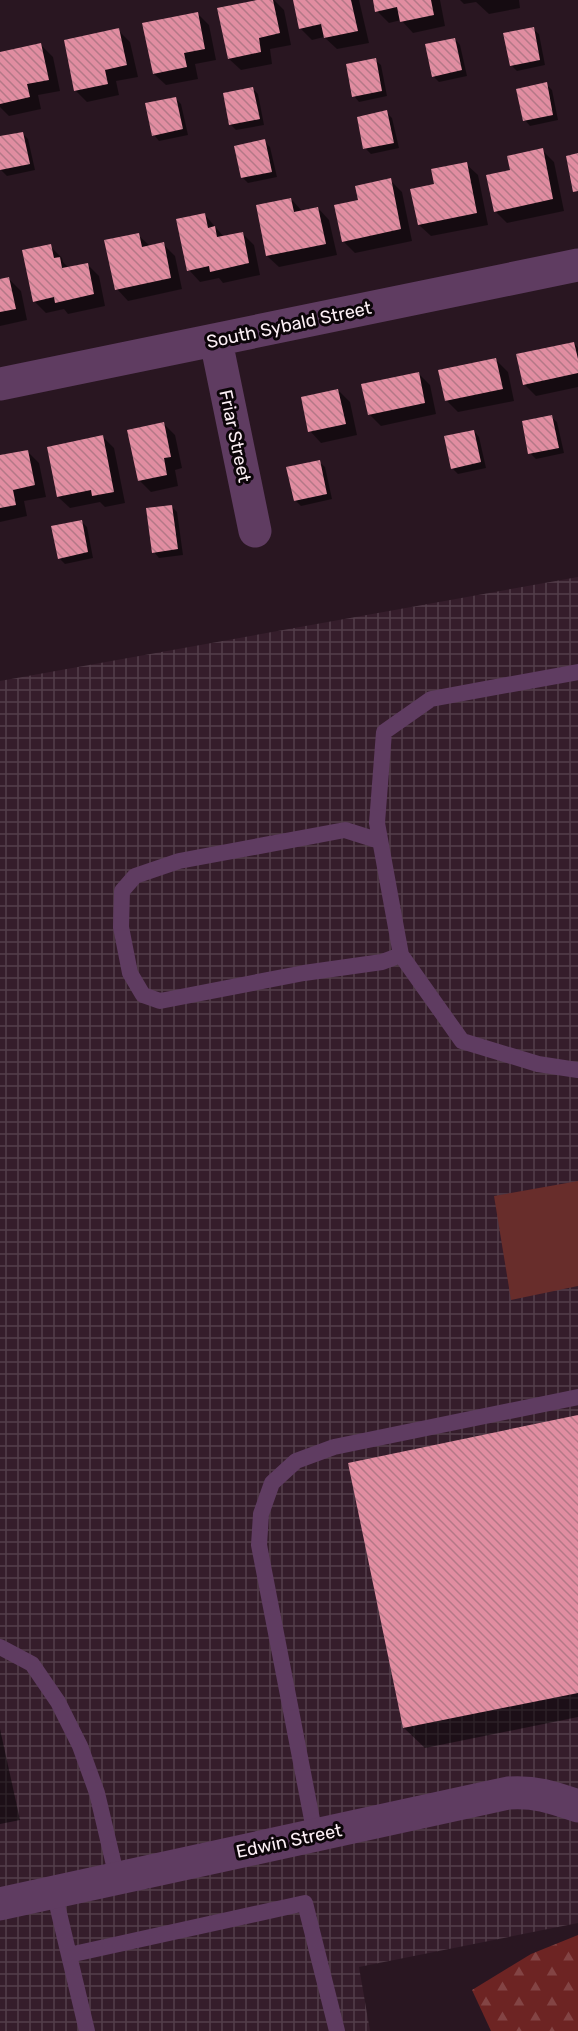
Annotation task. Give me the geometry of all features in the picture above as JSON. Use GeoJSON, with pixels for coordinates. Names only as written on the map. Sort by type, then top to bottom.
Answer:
{"type":"FeatureCollection","features":[{"type":"Feature","properties":{"kind":"street","name":"South Sybald Street"},"geometry":{"type":"LineString","coordinates":[[0,384],[578,265]]}},
{"type":"Feature","properties":{"kind":"street","name":"Friar Street"},"geometry":{"type":"LineString","coordinates":[[216,341],[255,531]]}},
{"type":"Feature","properties":{"kind":"street","name":"Edwin Street"},"geometry":{"type":"LineString","coordinates":[[0,1904],[508,1793],[528,1792],[547,1795],[578,1806]]}},
{"type":"Feature","properties":{"kind":"lane"},"geometry":{"type":"LineString","coordinates":[[578,672],[431,699],[384,732],[377,824],[400,955],[462,1041],[538,1064],[578,1070]]}},
{"type":"Feature","properties":{"kind":"lane"},"geometry":{"type":"LineString","coordinates":[[380,841],[345,830],[179,861],[135,876],[122,891],[121,927],[130,973],[143,995],[160,1001],[316,971],[382,962],[400,955]]}},
{"type":"Feature","properties":{"kind":"lane"},"geometry":{"type":"LineString","coordinates":[[315,1835],[260,1545],[261,1514],[272,1483],[296,1461],[334,1447],[578,1397]]}},
{"type":"Feature","properties":{"kind":"lane"},"geometry":{"type":"LineString","coordinates":[[0,1647],[32,1664],[58,1702],[80,1746],[97,1793],[117,1878]]}},
{"type":"Feature","properties":{"kind":"lane"},"geometry":{"type":"LineString","coordinates":[[54,1892],[87,2031]]}},
{"type":"Feature","properties":{"kind":"lane"},"geometry":{"type":"LineString","coordinates":[[69,1955],[305,1903],[337,2031]]}},
{"type":"Feature","properties":{"kind":"shaded area"},"geometry":{"type":"Polygon","coordinates":[[[578,577],[578,1923],[359,1967],[370,2031],[0,2031],[0,681],[578,577]]]}},
{"type":"Feature","properties":{"kind":"shaded area"},"geometry":{"type":"Polygon","coordinates":[[[578,1181],[578,1286],[511,1300],[494,1196],[578,1181]]]}},
{"type":"Feature","properties":{"kind":"green space"},"geometry":{"type":"Polygon","coordinates":[[[578,1935],[578,2031],[491,2031],[472,1990],[531,1954],[578,1935]]]}},
{"type":"Feature","properties":{"kind":"building"},"geometry":{"type":"Polygon","coordinates":[[[257,0],[273,0],[280,33],[259,38],[261,52],[228,59],[217,8],[257,0]]]}},
{"type":"Feature","properties":{"kind":"building"},"geometry":{"type":"Polygon","coordinates":[[[293,0],[351,0],[358,31],[324,38],[321,24],[299,29],[293,0]]]}},
{"type":"Feature","properties":{"kind":"building"},"geometry":{"type":"Polygon","coordinates":[[[373,0],[431,0],[434,15],[400,22],[397,7],[375,12],[373,0]]]}},
{"type":"Feature","properties":{"kind":"building"},"geometry":{"type":"Polygon","coordinates":[[[198,12],[205,49],[184,53],[187,67],[153,74],[142,23],[198,12]]]}},
{"type":"Feature","properties":{"kind":"building"},"geometry":{"type":"Polygon","coordinates":[[[534,27],[540,60],[510,66],[503,33],[534,27]]]}},
{"type":"Feature","properties":{"kind":"building"},"geometry":{"type":"Polygon","coordinates":[[[119,28],[127,65],[105,70],[108,84],[74,91],[64,40],[119,28]]]}},
{"type":"Feature","properties":{"kind":"building"},"geometry":{"type":"Polygon","coordinates":[[[455,38],[462,70],[432,77],[425,44],[455,38]]]}},
{"type":"Feature","properties":{"kind":"building"},"geometry":{"type":"Polygon","coordinates":[[[41,43],[49,80],[27,84],[30,97],[0,104],[0,52],[41,43]]]}},
{"type":"Feature","properties":{"kind":"building"},"geometry":{"type":"Polygon","coordinates":[[[376,58],[382,91],[352,97],[346,64],[376,58]]]}},
{"type":"Feature","properties":{"kind":"building"},"geometry":{"type":"Polygon","coordinates":[[[547,82],[553,115],[523,121],[516,89],[547,82]]]}},
{"type":"Feature","properties":{"kind":"building"},"geometry":{"type":"Polygon","coordinates":[[[253,87],[260,119],[229,125],[223,93],[253,87]]]}},
{"type":"Feature","properties":{"kind":"building"},"geometry":{"type":"Polygon","coordinates":[[[176,97],[183,129],[152,136],[145,103],[176,97]]]}},
{"type":"Feature","properties":{"kind":"building"},"geometry":{"type":"Polygon","coordinates":[[[387,110],[394,143],[363,149],[357,117],[387,110]]]}},
{"type":"Feature","properties":{"kind":"building"},"geometry":{"type":"Polygon","coordinates":[[[23,132],[30,164],[0,170],[0,136],[23,132]]]}},
{"type":"Feature","properties":{"kind":"building"},"geometry":{"type":"Polygon","coordinates":[[[265,139],[272,172],[241,178],[234,146],[265,139]]]}},
{"type":"Feature","properties":{"kind":"building"},"geometry":{"type":"Polygon","coordinates":[[[543,148],[553,199],[494,212],[486,175],[510,170],[507,156],[543,148]]]}},
{"type":"Feature","properties":{"kind":"building"},"geometry":{"type":"Polygon","coordinates":[[[578,153],[578,191],[573,192],[566,156],[578,153]]]}},
{"type":"Feature","properties":{"kind":"building"},"geometry":{"type":"Polygon","coordinates":[[[467,162],[477,213],[418,225],[410,189],[434,184],[431,169],[467,162]]]}},
{"type":"Feature","properties":{"kind":"building"},"geometry":{"type":"Polygon","coordinates":[[[391,178],[401,229],[342,242],[334,205],[358,200],[355,186],[391,178]]]}},
{"type":"Feature","properties":{"kind":"building"},"geometry":{"type":"Polygon","coordinates":[[[291,198],[294,212],[318,207],[326,244],[266,256],[256,205],[291,198]]]}},
{"type":"Feature","properties":{"kind":"building"},"geometry":{"type":"Polygon","coordinates":[[[205,213],[208,228],[215,226],[217,237],[243,232],[249,263],[210,272],[209,266],[187,271],[176,219],[205,213]]]}},
{"type":"Feature","properties":{"kind":"building"},"geometry":{"type":"Polygon","coordinates":[[[139,233],[142,247],[164,242],[171,278],[115,290],[104,240],[139,233]]]}},
{"type":"Feature","properties":{"kind":"building"},"geometry":{"type":"Polygon","coordinates":[[[51,244],[54,258],[60,257],[62,268],[88,263],[94,294],[55,303],[54,297],[33,302],[22,250],[51,244]]]}},
{"type":"Feature","properties":{"kind":"building"},"geometry":{"type":"Polygon","coordinates":[[[9,277],[16,309],[0,312],[0,279],[9,277]]]}},
{"type":"Feature","properties":{"kind":"building"},"geometry":{"type":"Polygon","coordinates":[[[574,342],[578,373],[523,385],[516,354],[574,342]]]}},
{"type":"Feature","properties":{"kind":"building"},"geometry":{"type":"Polygon","coordinates":[[[496,358],[503,389],[445,401],[438,370],[496,358]]]}},
{"type":"Feature","properties":{"kind":"building"},"geometry":{"type":"Polygon","coordinates":[[[419,372],[425,403],[368,415],[361,384],[419,372]]]}},
{"type":"Feature","properties":{"kind":"building"},"geometry":{"type":"Polygon","coordinates":[[[338,389],[346,424],[308,432],[301,397],[338,389]]]}},
{"type":"Feature","properties":{"kind":"building"},"geometry":{"type":"Polygon","coordinates":[[[552,415],[559,448],[528,454],[522,421],[552,415]]]}},
{"type":"Feature","properties":{"kind":"building"},"geometry":{"type":"Polygon","coordinates":[[[164,422],[171,457],[164,458],[167,475],[138,481],[127,430],[164,422]]]}},
{"type":"Feature","properties":{"kind":"building"},"geometry":{"type":"Polygon","coordinates":[[[474,430],[481,462],[451,469],[444,436],[474,430]]]}},
{"type":"Feature","properties":{"kind":"building"},"geometry":{"type":"Polygon","coordinates":[[[103,435],[114,492],[92,496],[91,490],[57,497],[47,447],[103,435]]]}},
{"type":"Feature","properties":{"kind":"building"},"geometry":{"type":"Polygon","coordinates":[[[28,450],[35,485],[13,490],[16,505],[0,508],[0,455],[28,450]]]}},
{"type":"Feature","properties":{"kind":"building"},"geometry":{"type":"Polygon","coordinates":[[[320,460],[327,494],[294,501],[286,467],[320,460]]]}},
{"type":"Feature","properties":{"kind":"building"},"geometry":{"type":"Polygon","coordinates":[[[172,505],[178,549],[152,553],[146,508],[172,505]]]}},
{"type":"Feature","properties":{"kind":"building"},"geometry":{"type":"Polygon","coordinates":[[[82,520],[88,552],[58,559],[51,526],[82,520]]]}},
{"type":"Feature","properties":{"kind":"building"},"geometry":{"type":"Polygon","coordinates":[[[578,1415],[578,1693],[403,1728],[348,1463],[578,1415]]]}}]}
